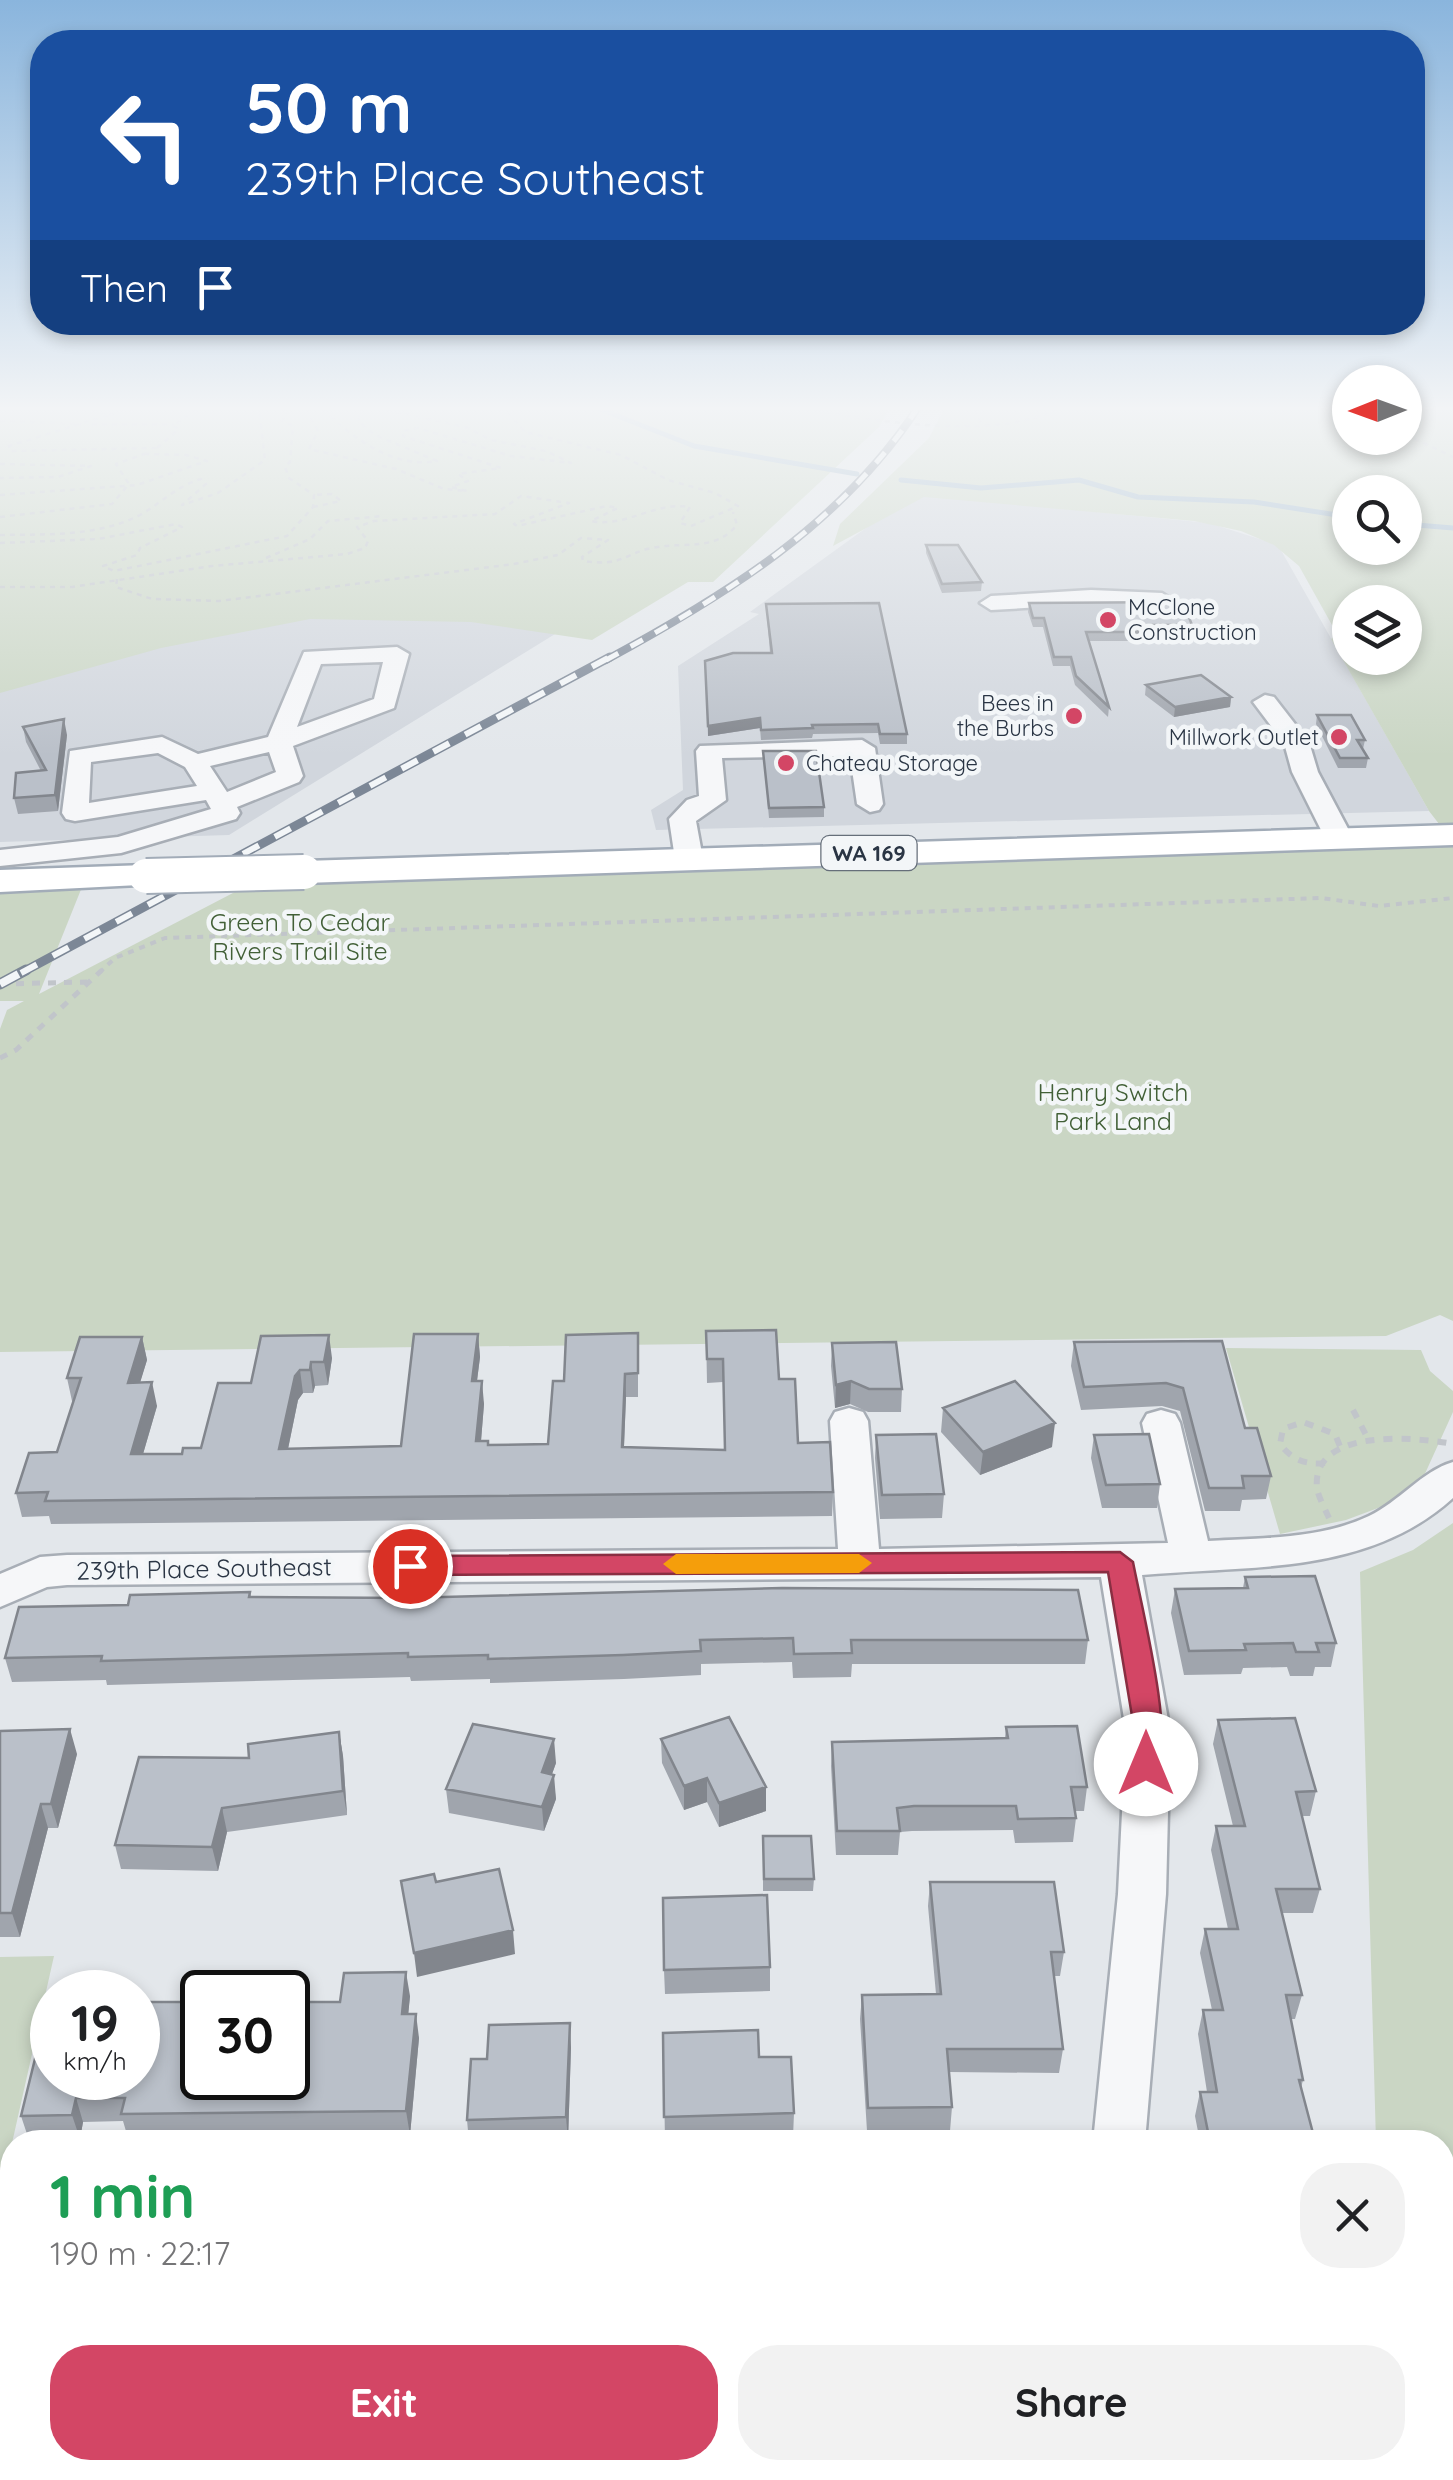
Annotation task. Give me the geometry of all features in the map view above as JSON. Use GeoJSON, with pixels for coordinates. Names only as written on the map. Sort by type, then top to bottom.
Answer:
{"type":"FeatureCollection","features":[{"type":"Feature","properties":{"kind":"main road","name":"WA 169"},"geometry":{"type":"LineString","coordinates":[[0,881],[1453,835]]}},
{"type":"Feature","properties":{"kind":"street"},"geometry":{"type":"LineString","coordinates":[[991,603],[1092,597],[1162,600]]}},
{"type":"Feature","properties":{"kind":"street"},"geometry":{"type":"LineString","coordinates":[[0,858],[121,845],[227,813],[217,797],[195,762],[162,746],[79,756],[76,813],[217,797],[290,776],[280,742],[312,658],[397,654],[385,703],[280,742],[195,762]]}},
{"type":"Feature","properties":{"kind":"street"},"geometry":{"type":"LineString","coordinates":[[1265,702],[1296,742],[1304,772],[1339,838]]}},
{"type":"Feature","properties":{"kind":"street"},"geometry":{"type":"LineString","coordinates":[[689,859],[682,819],[696,806],[713,800],[709,751],[862,748],[870,804]]}},
{"type":"Feature","properties":{"kind":"street"},"geometry":{"type":"LineString","coordinates":[[849,1420],[860,1563]]}},
{"type":"Feature","properties":{"kind":"street"},"geometry":{"type":"LineString","coordinates":[[1161,1423],[1191,1555]]}},
{"type":"Feature","properties":{"kind":"street","name":"239th Place Southeast"},"geometry":{"type":"LineString","coordinates":[[8,1587],[40,1572],[86,1570],[1120,1562],[1191,1555],[1266,1554],[1343,1542],[1412,1514],[1453,1476]]}},
{"type":"Feature","properties":{"kind":"street"},"geometry":{"type":"LineString","coordinates":[[1120,1562],[1148,1731],[1142,1894],[1120,2130]]}},
{"type":"Feature","properties":{"kind":"path"},"geometry":{"type":"LineString","coordinates":[[0,534],[88,532],[110,525]]}},
{"type":"Feature","properties":{"kind":"path"},"geometry":{"type":"LineString","coordinates":[[0,543],[98,539],[172,525]]}},
{"type":"Feature","properties":{"kind":"path"},"geometry":{"type":"LineString","coordinates":[[177,525],[182,528],[140,548],[136,554],[103,566],[114,571],[287,536],[297,525]]}},
{"type":"Feature","properties":{"kind":"path"},"geometry":{"type":"LineString","coordinates":[[259,561],[310,539],[324,525]]}},
{"type":"Feature","properties":{"kind":"path"},"geometry":{"type":"LineString","coordinates":[[0,587],[29,590],[259,561],[348,554],[365,548],[368,541],[357,527],[368,525]]}},
{"type":"Feature","properties":{"kind":"path"},"geometry":{"type":"LineString","coordinates":[[117,579],[116,586],[142,597],[219,601],[514,564],[558,556],[572,540],[595,537],[608,540],[582,557],[583,561],[612,565],[655,547],[703,545],[726,538],[737,525]]}},
{"type":"Feature","properties":{"kind":"path"},"geometry":{"type":"LineString","coordinates":[[125,578],[128,567]]}},
{"type":"Feature","properties":{"kind":"path"},"geometry":{"type":"LineString","coordinates":[[0,1058],[16,1050],[115,958],[165,938],[1321,898],[1390,906],[1453,898]]}},
{"type":"Feature","properties":{"kind":"path"},"geometry":{"type":"LineString","coordinates":[[0,984],[89,982]]}},
{"type":"Feature","properties":{"kind":"path"},"geometry":{"type":"LineString","coordinates":[[1353,1410],[1367,1438]]}},
{"type":"Feature","properties":{"kind":"path"},"geometry":{"type":"LineString","coordinates":[[1325,1463],[1305,1463],[1285,1452],[1280,1444],[1283,1429],[1314,1424],[1335,1434],[1341,1449]]}},
{"type":"Feature","properties":{"kind":"path"},"geometry":{"type":"LineString","coordinates":[[1343,1542],[1320,1500],[1318,1480],[1325,1463],[1341,1449],[1367,1438],[1414,1435],[1453,1444]]}},
{"type":"Feature","properties":{"kind":"shaded area"},"geometry":{"type":"Polygon","coordinates":[[[871,525],[1214,525],[1278,545],[1332,640],[1332,675],[1352,675],[1429,811],[656,830],[651,810],[683,790],[678,666],[759,614],[750,612],[871,525]]]}},
{"type":"Feature","properties":{"kind":"shaded area"},"geometry":{"type":"Polygon","coordinates":[[[39,603],[594,610],[229,835],[0,842],[0,679],[39,603]]]}},
{"type":"Feature","properties":{"kind":"green space"},"geometry":{"type":"Polygon","coordinates":[[[0,525],[774,525],[713,582],[688,582],[592,640],[471,622],[310,619],[161,648],[0,693],[0,525]]]}},
{"type":"Feature","properties":{"kind":"green space"},"geometry":{"type":"Polygon","coordinates":[[[840,525],[872,525],[833,546],[840,525]]]}},
{"type":"Feature","properties":{"kind":"green space"},"geometry":{"type":"Polygon","coordinates":[[[1212,525],[1332,525],[1332,565],[1422,565],[1422,525],[1453,525],[1453,842],[1429,811],[1352,675],[1422,675],[1422,585],[1332,585],[1332,625],[1299,566],[1274,545],[1241,531],[1212,525]]]}},
{"type":"Feature","properties":{"kind":"green space","name":"Henry Switch Park Land"},"geometry":{"type":"Polygon","coordinates":[[[1453,842],[1453,1321],[1440,1315],[1386,1336],[0,1352],[0,1029],[7,1010],[24,1001],[0,1001],[0,890],[82,887],[39,994],[256,881],[1453,842]]]}},
{"type":"Feature","properties":{"kind":"green space"},"geometry":{"type":"Polygon","coordinates":[[[1226,1348],[1421,1350],[1430,1371],[1453,1391],[1453,1412],[1423,1478],[1386,1505],[1346,1520],[1280,1534],[1226,1348]]]}},
{"type":"Feature","properties":{"kind":"green space"},"geometry":{"type":"Polygon","coordinates":[[[1453,1523],[1453,2130],[1376,2130],[1360,1572],[1413,1550],[1453,1523]]]}},
{"type":"Feature","properties":{"kind":"green space"},"geometry":{"type":"Polygon","coordinates":[[[54,1956],[51,1970],[30,1970],[30,2063],[15,2130],[0,2130],[0,1957],[54,1956]]]}},
{"type":"Feature","properties":{"kind":"building"},"geometry":{"type":"Polygon","coordinates":[[[926,545],[958,545],[982,582],[942,584],[926,545]]]}},
{"type":"Feature","properties":{"kind":"building"},"geometry":{"type":"Polygon","coordinates":[[[1183,602],[1192,625],[1136,625],[1139,632],[1086,632],[1109,707],[1076,676],[1071,657],[1054,657],[1044,618],[1033,618],[1029,603],[1183,602]]]}},
{"type":"Feature","properties":{"kind":"building"},"geometry":{"type":"Polygon","coordinates":[[[879,603],[907,734],[880,734],[878,724],[761,730],[760,718],[708,726],[705,661],[733,653],[772,653],[766,604],[879,603]]]}},
{"type":"Feature","properties":{"kind":"building"},"geometry":{"type":"Polygon","coordinates":[[[1201,675],[1231,697],[1175,707],[1146,685],[1201,675]]]}},
{"type":"Feature","properties":{"kind":"building","name":"Millwork Outlet"},"geometry":{"type":"Polygon","coordinates":[[[1317,715],[1351,715],[1365,740],[1357,740],[1368,758],[1340,758],[1317,715]]]}},
{"type":"Feature","properties":{"kind":"building"},"geometry":{"type":"Polygon","coordinates":[[[64,719],[55,795],[14,798],[16,773],[46,770],[23,727],[64,719]]]}},
{"type":"Feature","properties":{"kind":"building"},"geometry":{"type":"Polygon","coordinates":[[[763,751],[816,751],[824,807],[769,808],[763,751]]]}},
{"type":"Feature","properties":{"kind":"building"},"geometry":{"type":"Polygon","coordinates":[[[776,1330],[779,1379],[795,1379],[798,1443],[830,1442],[833,1492],[45,1501],[48,1492],[16,1493],[29,1453],[57,1452],[81,1378],[67,1378],[80,1337],[142,1337],[128,1383],[152,1382],[131,1454],[182,1454],[183,1448],[201,1448],[218,1383],[251,1383],[261,1336],[329,1335],[324,1362],[311,1362],[310,1370],[300,1370],[295,1376],[279,1449],[401,1446],[414,1334],[478,1334],[472,1381],[482,1381],[476,1441],[488,1441],[488,1445],[548,1444],[553,1381],[564,1381],[566,1335],[638,1333],[638,1373],[625,1374],[622,1447],[725,1450],[723,1359],[707,1359],[706,1331],[776,1330]]]}},
{"type":"Feature","properties":{"kind":"building"},"geometry":{"type":"Polygon","coordinates":[[[1222,1341],[1245,1428],[1257,1428],[1271,1476],[1242,1476],[1244,1488],[1209,1488],[1183,1388],[1166,1383],[1084,1387],[1074,1342],[1222,1341]]]}},
{"type":"Feature","properties":{"kind":"building"},"geometry":{"type":"Polygon","coordinates":[[[896,1342],[902,1389],[869,1389],[851,1381],[836,1385],[832,1343],[896,1342]]]}},
{"type":"Feature","properties":{"kind":"building"},"geometry":{"type":"Polygon","coordinates":[[[1015,1381],[1055,1423],[983,1452],[943,1408],[1015,1381]]]}},
{"type":"Feature","properties":{"kind":"building"},"geometry":{"type":"Polygon","coordinates":[[[936,1434],[944,1494],[882,1495],[876,1435],[936,1434]]]}},
{"type":"Feature","properties":{"kind":"building"},"geometry":{"type":"Polygon","coordinates":[[[1149,1434],[1160,1484],[1106,1485],[1094,1435],[1149,1434]]]}},
{"type":"Feature","properties":{"kind":"building"},"geometry":{"type":"Polygon","coordinates":[[[1315,1576],[1336,1643],[1316,1643],[1319,1652],[1296,1652],[1293,1643],[1244,1644],[1246,1650],[1189,1651],[1175,1589],[1248,1588],[1245,1577],[1315,1576]]]}},
{"type":"Feature","properties":{"kind":"building"},"geometry":{"type":"Polygon","coordinates":[[[782,1588],[1078,1590],[1088,1640],[851,1640],[852,1653],[794,1654],[793,1638],[700,1640],[701,1651],[488,1659],[488,1655],[408,1657],[408,1653],[101,1661],[102,1656],[5,1658],[19,1607],[128,1605],[130,1595],[250,1592],[249,1597],[405,1598],[782,1588]]]}},
{"type":"Feature","properties":{"kind":"building"},"geometry":{"type":"Polygon","coordinates":[[[729,1717],[766,1787],[719,1803],[707,1778],[684,1786],[661,1739],[729,1717]]]}},
{"type":"Feature","properties":{"kind":"building"},"geometry":{"type":"Polygon","coordinates":[[[1295,1718],[1316,1791],[1296,1792],[1320,1889],[1276,1889],[1302,1995],[1286,1995],[1303,2080],[1299,2080],[1312,2130],[1208,2130],[1200,2092],[1217,2092],[1203,2010],[1223,2010],[1205,1929],[1238,1929],[1216,1826],[1245,1826],[1218,1720],[1295,1718]]]}},
{"type":"Feature","properties":{"kind":"building"},"geometry":{"type":"Polygon","coordinates":[[[473,1724],[554,1739],[542,1772],[554,1775],[542,1807],[446,1789],[473,1724]]]}},
{"type":"Feature","properties":{"kind":"building"},"geometry":{"type":"Polygon","coordinates":[[[1077,1726],[1087,1787],[1071,1787],[1076,1818],[1018,1819],[1016,1806],[914,1806],[897,1808],[900,1831],[837,1831],[832,1742],[1008,1738],[1006,1727],[1077,1726]]]}},
{"type":"Feature","properties":{"kind":"building"},"geometry":{"type":"Polygon","coordinates":[[[70,1729],[51,1804],[41,1804],[12,1913],[0,1913],[0,1731],[70,1729]]]}},
{"type":"Feature","properties":{"kind":"building"},"geometry":{"type":"Polygon","coordinates":[[[339,1732],[343,1791],[222,1808],[212,1847],[115,1845],[139,1757],[249,1758],[248,1744],[339,1732]]]}},
{"type":"Feature","properties":{"kind":"building"},"geometry":{"type":"Polygon","coordinates":[[[763,1836],[811,1836],[814,1879],[764,1879],[763,1836]]]}},
{"type":"Feature","properties":{"kind":"building"},"geometry":{"type":"Polygon","coordinates":[[[499,1869],[513,1930],[414,1953],[401,1881],[434,1874],[436,1882],[499,1869]]]}},
{"type":"Feature","properties":{"kind":"building"},"geometry":{"type":"Polygon","coordinates":[[[930,1882],[1054,1882],[1064,1952],[1051,1952],[1063,2049],[947,2049],[952,2107],[868,2108],[862,1995],[941,1994],[930,1882]]]}},
{"type":"Feature","properties":{"kind":"building"},"geometry":{"type":"Polygon","coordinates":[[[767,1895],[770,1967],[664,1970],[663,1898],[767,1895]]]}},
{"type":"Feature","properties":{"kind":"building"},"geometry":{"type":"Polygon","coordinates":[[[406,1972],[402,2014],[416,2014],[406,2111],[121,2114],[124,2100],[160,2100],[160,2002],[180,2002],[180,2100],[310,2100],[310,2002],[340,2002],[344,1973],[406,1972]]]}},
{"type":"Feature","properties":{"kind":"building"},"geometry":{"type":"Polygon","coordinates":[[[570,2023],[566,2117],[467,2120],[471,2059],[487,2059],[489,2025],[570,2023]]]}},
{"type":"Feature","properties":{"kind":"building"},"geometry":{"type":"Polygon","coordinates":[[[758,2030],[759,2057],[791,2057],[794,2113],[664,2117],[663,2033],[758,2030]]]}},
{"type":"Feature","properties":{"kind":"building"},"geometry":{"type":"Polygon","coordinates":[[[30,2079],[30,2100],[76,2100],[72,2115],[21,2116],[30,2079]]]}},
{"type":"Feature","properties":{"kind":"waterway"},"geometry":{"type":"LineString","coordinates":[[1422,525],[1453,528]]}},
{"type":"Feature","properties":{"kind":"railway"},"geometry":{"type":"LineString","coordinates":[[606,660],[737,583],[813,525]]}},
{"type":"Feature","properties":{"kind":"railway"},"geometry":{"type":"LineString","coordinates":[[21,973],[610,657]]}},
{"type":"Feature","properties":{"kind":"railway"},"geometry":{"type":"LineString","coordinates":[[0,984],[26,970]]}},
{"type":"Feature","properties":{"kind":"slow traffic"},"geometry":{"type":"LineString","coordinates":[[676,1564],[859,1563]]}},
{"type":"Feature","properties":{"kind":"place","name":"McClone Construction"},"geometry":{"type":"Point","coordinates":[1108,620]}},
{"type":"Feature","properties":{"kind":"place","name":"Bees in the Burbs"},"geometry":{"type":"Point","coordinates":[1074,716]}},
{"type":"Feature","properties":{"kind":"place","name":"Millwork Outlet"},"geometry":{"type":"Point","coordinates":[1339,737]}},
{"type":"Feature","properties":{"kind":"place","name":"Chateau Storage"},"geometry":{"type":"Point","coordinates":[786,763]}},
{"type":"Feature","properties":{"kind":"route"},"geometry":{"type":"LineString","coordinates":[[410,1566],[1120,1562],[1147,1716],[1146,1764]]}},
{"type":"Feature","properties":{"kind":"park label","name":"Green To Cedar Rivers Trail Site"},"geometry":{"type":"Point","coordinates":[300,936]}}]}
